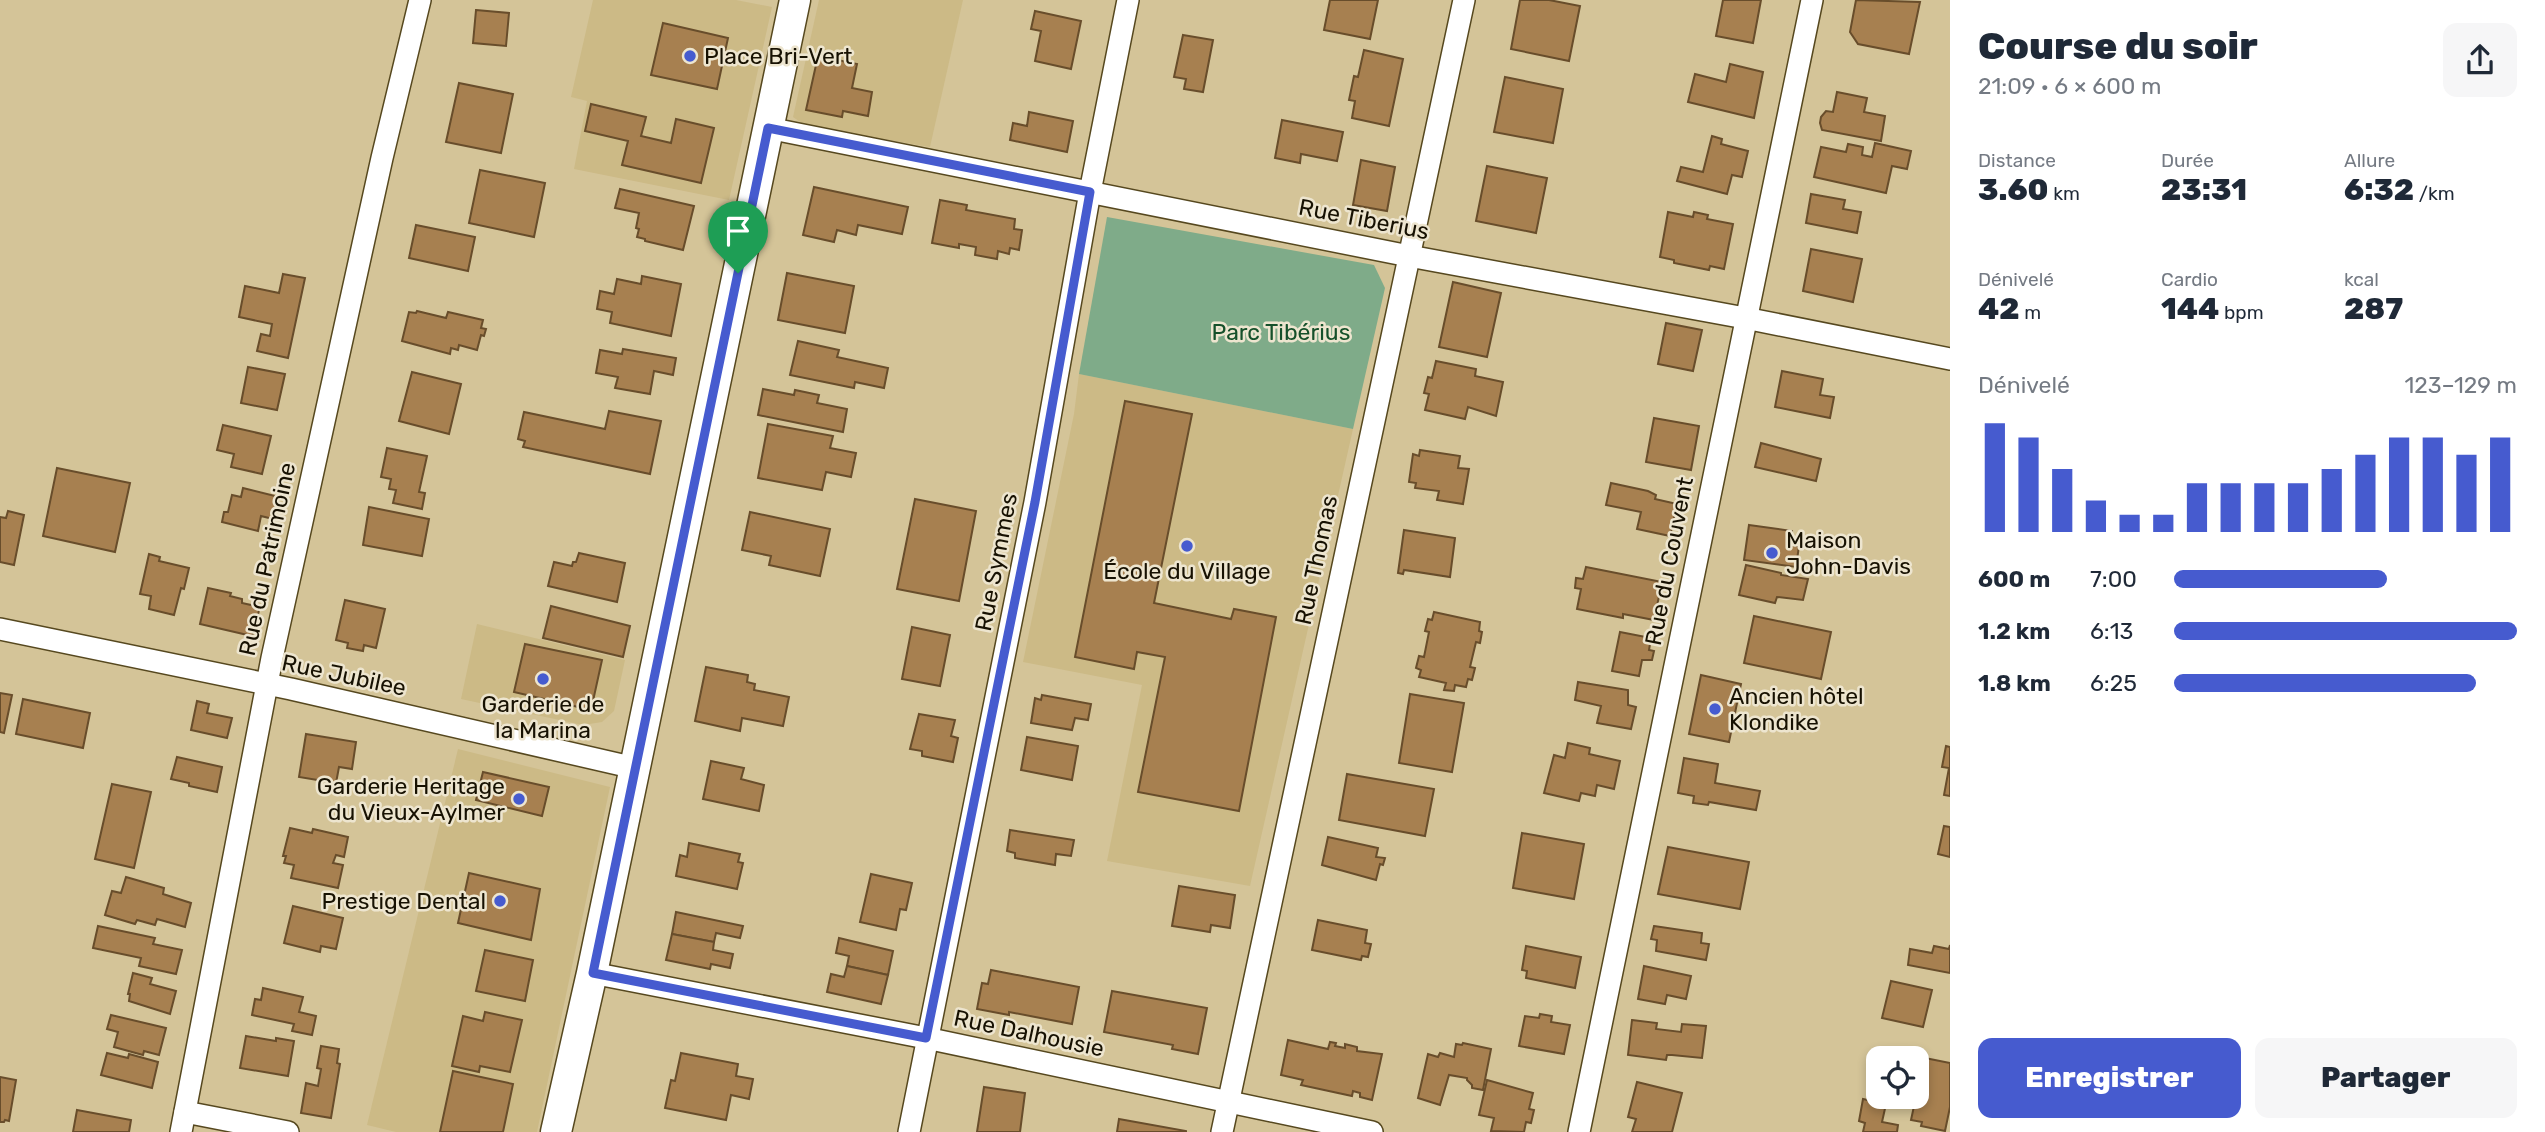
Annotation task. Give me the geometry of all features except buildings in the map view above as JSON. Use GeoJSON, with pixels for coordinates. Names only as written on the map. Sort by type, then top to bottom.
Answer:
{"type":"FeatureCollection","features":[{"type":"Feature","properties":{"kind":"street","name":"Rue du Patrimoine"},"geometry":{"type":"LineString","coordinates":[[183,1122],[266,684],[382,158],[420,0]]}},
{"type":"Feature","properties":{"kind":"street"},"geometry":{"type":"LineString","coordinates":[[556,1132],[593,973],[795,0]]}},
{"type":"Feature","properties":{"kind":"street","name":"Rue Symmes"},"geometry":{"type":"LineString","coordinates":[[909,1132],[1035,502],[1090,192],[1128,0]]}},
{"type":"Feature","properties":{"kind":"street","name":"Rue Thomas"},"geometry":{"type":"LineString","coordinates":[[1222,1132],[1464,0]]}},
{"type":"Feature","properties":{"kind":"street","name":"Rue du Couvent"},"geometry":{"type":"LineString","coordinates":[[1579,1132],[1812,0]]}},
{"type":"Feature","properties":{"kind":"street","name":"Rue Tiberius"},"geometry":{"type":"LineString","coordinates":[[768,128],[1409,256],[1950,359]]}},
{"type":"Feature","properties":{"kind":"street","name":"Rue Jubilee"},"geometry":{"type":"LineString","coordinates":[[0,629],[266,684],[635,768]]}},
{"type":"Feature","properties":{"kind":"street","name":"Rue Dalhousie"},"geometry":{"type":"LineString","coordinates":[[593,973],[926,1038],[1372,1132]]}},
{"type":"Feature","properties":{"kind":"street"},"geometry":{"type":"LineString","coordinates":[[183,1122],[288,1132]]}},
{"type":"Feature","properties":{"kind":"shaded area"},"geometry":{"type":"Polygon","coordinates":[[[593,0],[736,0],[772,7],[729,200],[574,169],[587,101],[571,97],[593,0]]]}},
{"type":"Feature","properties":{"kind":"shaded area"},"geometry":{"type":"Polygon","coordinates":[[[819,0],[963,0],[930,147],[806,126],[793,117],[819,0]]]}},
{"type":"Feature","properties":{"kind":"shaded area","name":"École du Village"},"geometry":{"type":"Polygon","coordinates":[[[1079,374],[1353,429],[1250,886],[1107,861],[1142,685],[1023,662],[1074,414],[1079,374]]]}},
{"type":"Feature","properties":{"kind":"shaded area","name":"Garderie de la Marina"},"geometry":{"type":"Polygon","coordinates":[[[477,624],[625,660],[614,711],[602,722],[583,725],[461,699],[477,624]]]}},
{"type":"Feature","properties":{"kind":"shaded area"},"geometry":{"type":"Polygon","coordinates":[[[458,749],[610,787],[537,1132],[396,1132],[367,1125],[458,749]]]}},
{"type":"Feature","properties":{"kind":"green space","name":"Parc Tibérius"},"geometry":{"type":"Polygon","coordinates":[[[1107,217],[1374,265],[1385,288],[1353,429],[1079,374],[1107,217]]]}},
{"type":"Feature","properties":{"kind":"place","name":"Place Bri-Vert"},"geometry":{"type":"Point","coordinates":[690,56]}},
{"type":"Feature","properties":{"kind":"place","name":"École du Village"},"geometry":{"type":"Point","coordinates":[1187,546]}},
{"type":"Feature","properties":{"kind":"place","name":"Maison John-Davis"},"geometry":{"type":"Point","coordinates":[1772,553]}},
{"type":"Feature","properties":{"kind":"place","name":"Garderie de la Marina"},"geometry":{"type":"Point","coordinates":[543,679]}},
{"type":"Feature","properties":{"kind":"place","name":"Ancien hôtel Klondike"},"geometry":{"type":"Point","coordinates":[1715,709]}},
{"type":"Feature","properties":{"kind":"place","name":"Garderie Heritage du Vieux-Aylmer"},"geometry":{"type":"Point","coordinates":[519,799]}},
{"type":"Feature","properties":{"kind":"place","name":"Prestige Dental"},"geometry":{"type":"Point","coordinates":[500,901]}},
{"type":"Feature","properties":{"kind":"route"},"geometry":{"type":"LineString","coordinates":[[768,128],[1090,192],[1035,502],[926,1038],[593,973],[738,273],[768,128]]}}]}
